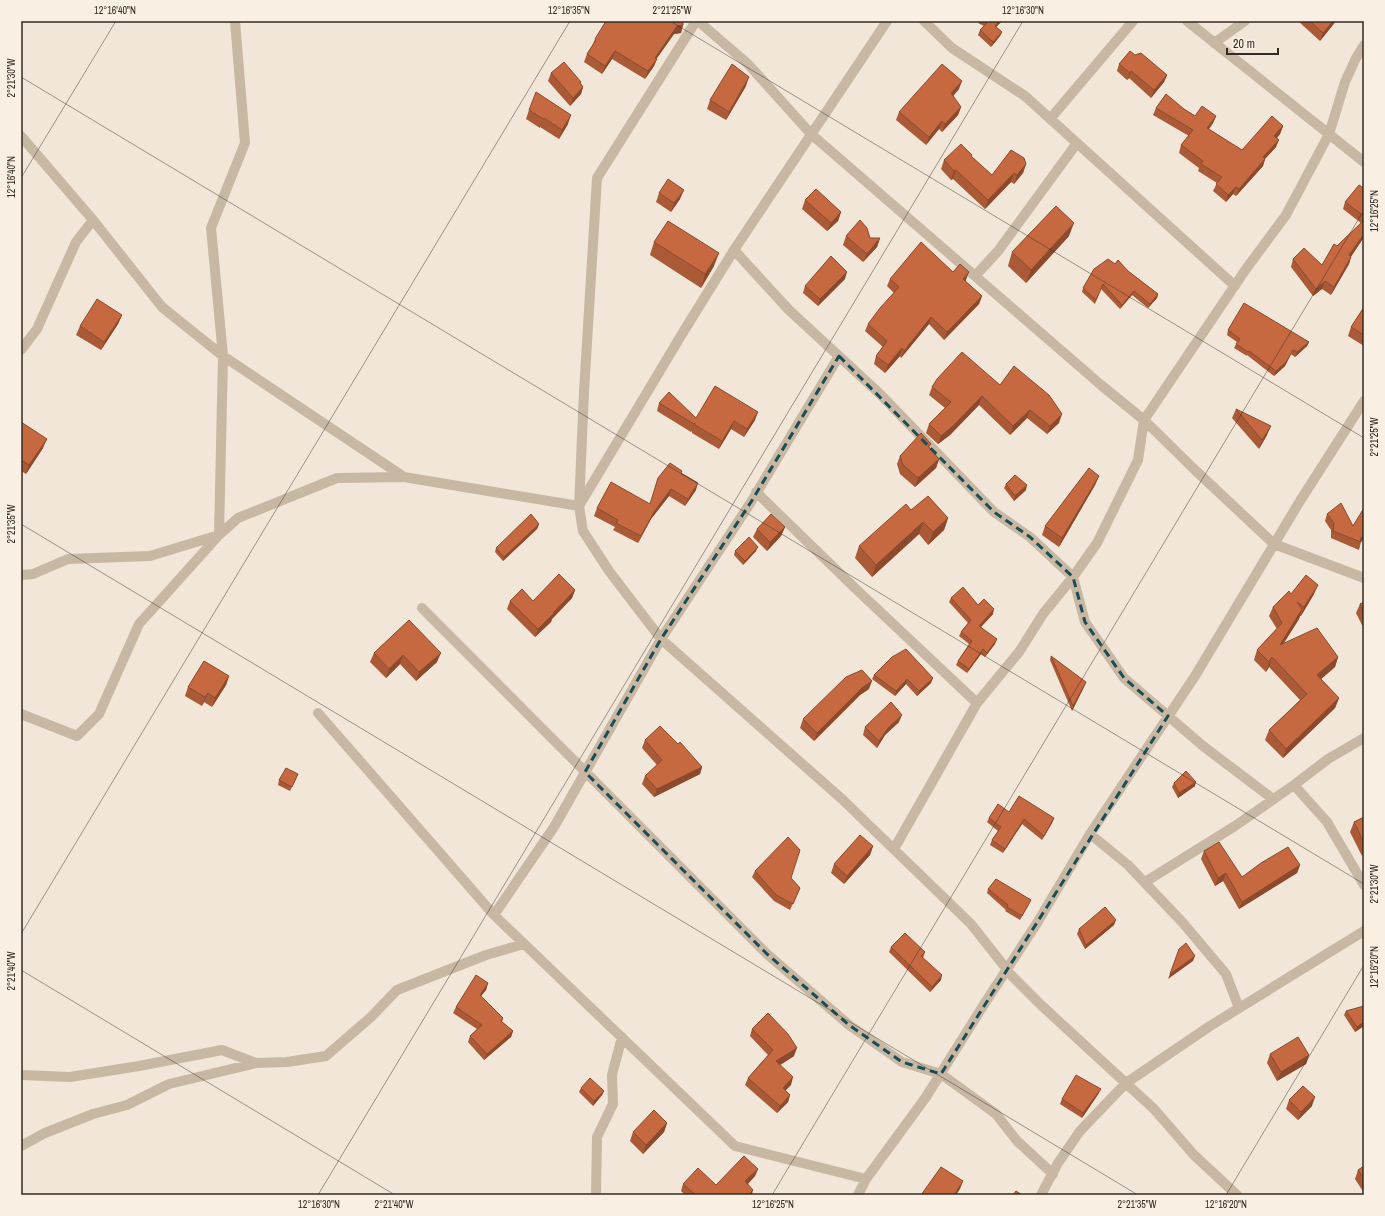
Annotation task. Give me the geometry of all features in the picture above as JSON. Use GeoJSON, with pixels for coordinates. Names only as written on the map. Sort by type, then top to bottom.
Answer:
{"type":"FeatureCollection","features":[{"type":"Feature","properties":{"kind":"street"},"geometry":{"type":"LineString","coordinates":[[219,535],[223,356],[211,228],[245,143],[235,21]]}},
{"type":"Feature","properties":{"kind":"street"},"geometry":{"type":"LineString","coordinates":[[1238,1195],[1194,1155],[1154,1109],[1041,1005],[1006,970],[971,924],[894,849],[843,800],[660,639],[609,571],[583,530],[579,506],[597,178],[697,21],[748,64],[811,134],[877,192],[976,275],[1101,385],[1144,420],[1274,544],[1364,578]]}},
{"type":"Feature","properties":{"kind":"street"},"geometry":{"type":"LineString","coordinates":[[579,506],[734,250],[887,21]]}},
{"type":"Feature","properties":{"kind":"street"},"geometry":{"type":"LineString","coordinates":[[924,21],[952,48],[1024,96],[1077,142],[1235,286]]}},
{"type":"Feature","properties":{"kind":"street"},"geometry":{"type":"LineString","coordinates":[[1050,119],[1133,21]]}},
{"type":"Feature","properties":{"kind":"street"},"geometry":{"type":"LineString","coordinates":[[1187,21],[1364,162]]}},
{"type":"Feature","properties":{"kind":"street"},"geometry":{"type":"LineString","coordinates":[[1214,43],[1245,21]]}},
{"type":"Feature","properties":{"kind":"street"},"geometry":{"type":"LineString","coordinates":[[894,849],[977,703],[1019,652],[1043,614],[1073,577],[1097,543],[1138,460],[1144,420],[1235,286],[1286,215],[1330,134],[1345,82],[1364,45]]}},
{"type":"Feature","properties":{"kind":"street"},"geometry":{"type":"LineString","coordinates":[[21,136],[93,220],[162,307],[223,356],[404,477]]}},
{"type":"Feature","properties":{"kind":"street"},"geometry":{"type":"LineString","coordinates":[[976,275],[998,251],[1077,142]]}},
{"type":"Feature","properties":{"kind":"street"},"geometry":{"type":"LineString","coordinates":[[21,350],[37,329],[76,242],[93,220]]}},
{"type":"Feature","properties":{"kind":"street"},"geometry":{"type":"LineString","coordinates":[[734,250],[790,310],[880,394],[994,512],[1030,537],[1073,577],[1085,622],[1124,678],[1208,749],[1273,799]]}},
{"type":"Feature","properties":{"kind":"street"},"geometry":{"type":"LineString","coordinates":[[494,915],[554,827],[660,639],[756,492],[839,356]]}},
{"type":"Feature","properties":{"kind":"street"},"geometry":{"type":"LineString","coordinates":[[858,1195],[866,1179],[941,1074],[1037,923],[1090,834],[1195,676],[1300,501],[1364,401]]}},
{"type":"Feature","properties":{"kind":"street"},"geometry":{"type":"LineString","coordinates":[[21,714],[77,736],[99,714],[139,624],[219,535],[238,518],[337,478],[404,477],[579,506]]}},
{"type":"Feature","properties":{"kind":"street"},"geometry":{"type":"LineString","coordinates":[[756,492],[977,703]]}},
{"type":"Feature","properties":{"kind":"street"},"geometry":{"type":"LineString","coordinates":[[21,574],[33,574],[68,559],[150,556],[219,535]]}},
{"type":"Feature","properties":{"kind":"street"},"geometry":{"type":"LineString","coordinates":[[422,608],[767,954],[849,1025],[902,1062],[941,1074],[996,1114],[1017,1141],[1053,1174]]}},
{"type":"Feature","properties":{"kind":"street"},"geometry":{"type":"LineString","coordinates":[[318,713],[494,915],[735,1146],[866,1179]]}},
{"type":"Feature","properties":{"kind":"street"},"geometry":{"type":"LineString","coordinates":[[1145,882],[1235,826],[1328,759],[1364,738]]}},
{"type":"Feature","properties":{"kind":"street"},"geometry":{"type":"LineString","coordinates":[[1294,784],[1327,822],[1364,885]]}},
{"type":"Feature","properties":{"kind":"street"},"geometry":{"type":"LineString","coordinates":[[1090,834],[1128,865],[1183,923],[1226,974],[1240,1008]]}},
{"type":"Feature","properties":{"kind":"street"},"geometry":{"type":"LineString","coordinates":[[1041,1195],[1080,1131],[1126,1083],[1210,1026],[1364,932]]}},
{"type":"Feature","properties":{"kind":"street"},"geometry":{"type":"LineString","coordinates":[[21,1146],[45,1134],[93,1114],[127,1105],[169,1084],[256,1063],[287,1062],[326,1056],[371,1017],[397,990],[486,955],[524,944]]}},
{"type":"Feature","properties":{"kind":"street"},"geometry":{"type":"LineString","coordinates":[[596,1195],[597,1137],[613,1104],[612,1076],[622,1038]]}},
{"type":"Feature","properties":{"kind":"street"},"geometry":{"type":"LineString","coordinates":[[21,1075],[70,1077],[139,1066],[222,1050],[256,1063]]}},
{"type":"Feature","properties":{"kind":"highlighted area"},"geometry":{"type":"Polygon","coordinates":[[[839,356],[994,512],[1030,537],[1073,577],[1085,622],[1124,678],[1168,716],[941,1074],[902,1062],[849,1025],[767,954],[585,772],[661,639],[751,502],[839,356]]]}},
{"type":"Feature","properties":{"kind":"building"},"geometry":{"type":"Polygon","coordinates":[[[606,21],[683,21],[683,25],[677,26],[648,71],[615,51],[605,66],[587,54],[606,21]]]}},
{"type":"Feature","properties":{"kind":"building"},"geometry":{"type":"Polygon","coordinates":[[[984,21],[999,21],[995,26],[1002,32],[993,42],[980,30],[987,23],[984,21]]]}},
{"type":"Feature","properties":{"kind":"building"},"geometry":{"type":"Polygon","coordinates":[[[1310,21],[1333,21],[1323,33],[1310,21]]]}},
{"type":"Feature","properties":{"kind":"building"},"geometry":{"type":"Polygon","coordinates":[[[1130,51],[1135,55],[1141,53],[1167,75],[1154,90],[1131,71],[1130,73],[1119,64],[1130,51]]]}},
{"type":"Feature","properties":{"kind":"building"},"geometry":{"type":"Polygon","coordinates":[[[564,62],[581,82],[580,83],[583,87],[573,98],[551,73],[564,62]]]}},
{"type":"Feature","properties":{"kind":"building"},"geometry":{"type":"Polygon","coordinates":[[[732,64],[749,77],[729,112],[710,100],[732,64]]]}},
{"type":"Feature","properties":{"kind":"building"},"geometry":{"type":"Polygon","coordinates":[[[942,64],[962,81],[951,93],[961,107],[945,124],[942,121],[929,137],[899,112],[942,64]]]}},
{"type":"Feature","properties":{"kind":"building"},"geometry":{"type":"Polygon","coordinates":[[[536,92],[571,115],[562,130],[529,110],[536,92]]]}},
{"type":"Feature","properties":{"kind":"building"},"geometry":{"type":"Polygon","coordinates":[[[1166,94],[1195,116],[1202,106],[1216,116],[1207,128],[1242,150],[1272,116],[1283,126],[1274,136],[1279,140],[1263,157],[1265,159],[1239,189],[1236,187],[1228,195],[1216,184],[1222,177],[1201,164],[1203,161],[1181,145],[1193,130],[1156,108],[1166,94]]]}},
{"type":"Feature","properties":{"kind":"building"},"geometry":{"type":"Polygon","coordinates":[[[961,144],[972,155],[971,156],[992,175],[1011,150],[1024,158],[1026,164],[1017,175],[1014,173],[988,200],[956,170],[954,171],[944,160],[961,144]]]}},
{"type":"Feature","properties":{"kind":"building"},"geometry":{"type":"Polygon","coordinates":[[[668,179],[684,190],[674,203],[659,193],[668,179]]]}},
{"type":"Feature","properties":{"kind":"building"},"geometry":{"type":"Polygon","coordinates":[[[1359,185],[1364,188],[1364,216],[1345,202],[1359,185]]]}},
{"type":"Feature","properties":{"kind":"building"},"geometry":{"type":"Polygon","coordinates":[[[816,189],[841,212],[831,223],[805,200],[816,189]]]}},
{"type":"Feature","properties":{"kind":"building"},"geometry":{"type":"Polygon","coordinates":[[[1056,206],[1074,223],[1031,270],[1012,252],[1056,206]]]}},
{"type":"Feature","properties":{"kind":"building"},"geometry":{"type":"Polygon","coordinates":[[[860,220],[867,228],[870,238],[880,238],[867,254],[846,236],[860,220]]]}},
{"type":"Feature","properties":{"kind":"building"},"geometry":{"type":"Polygon","coordinates":[[[1364,220],[1364,234],[1349,255],[1351,257],[1334,287],[1325,281],[1316,289],[1293,259],[1304,248],[1322,265],[1334,244],[1337,246],[1364,220]]]}},
{"type":"Feature","properties":{"kind":"building"},"geometry":{"type":"Polygon","coordinates":[[[668,221],[719,253],[705,274],[654,242],[668,221]]]}},
{"type":"Feature","properties":{"kind":"building"},"geometry":{"type":"Polygon","coordinates":[[[921,242],[953,272],[960,264],[969,272],[963,279],[982,296],[947,332],[931,317],[904,351],[902,348],[888,365],[876,356],[887,341],[868,324],[899,287],[890,279],[921,242]]]}},
{"type":"Feature","properties":{"kind":"building"},"geometry":{"type":"Polygon","coordinates":[[[831,256],[847,272],[820,299],[805,286],[831,256]]]}},
{"type":"Feature","properties":{"kind":"building"},"geometry":{"type":"Polygon","coordinates":[[[1108,259],[1115,264],[1118,260],[1128,271],[1158,294],[1150,304],[1134,291],[1122,305],[1103,284],[1096,300],[1083,288],[1094,269],[1108,259]]]}},
{"type":"Feature","properties":{"kind":"building"},"geometry":{"type":"Polygon","coordinates":[[[97,299],[122,315],[104,342],[80,326],[97,299]]]}},
{"type":"Feature","properties":{"kind":"building"},"geometry":{"type":"Polygon","coordinates":[[[1244,303],[1309,342],[1297,352],[1293,350],[1286,362],[1276,371],[1249,351],[1248,352],[1236,344],[1240,339],[1228,330],[1244,303]]]}},
{"type":"Feature","properties":{"kind":"building"},"geometry":{"type":"Polygon","coordinates":[[[1364,307],[1364,335],[1351,327],[1364,307]]]}},
{"type":"Feature","properties":{"kind":"building"},"geometry":{"type":"Polygon","coordinates":[[[962,352],[1000,385],[1014,366],[1049,395],[1062,414],[1050,426],[1030,410],[1013,426],[982,396],[953,426],[941,436],[929,424],[951,402],[932,387],[937,379],[962,352]]]}},
{"type":"Feature","properties":{"kind":"building"},"geometry":{"type":"Polygon","coordinates":[[[715,386],[758,412],[747,429],[734,421],[722,441],[695,425],[695,423],[694,424],[659,403],[669,392],[696,418],[715,386]]]}},
{"type":"Feature","properties":{"kind":"building"},"geometry":{"type":"Polygon","coordinates":[[[1236,409],[1271,426],[1262,440],[1236,409]]]}},
{"type":"Feature","properties":{"kind":"building"},"geometry":{"type":"Polygon","coordinates":[[[21,422],[47,439],[29,465],[21,460],[21,422]]]}},
{"type":"Feature","properties":{"kind":"building"},"geometry":{"type":"Polygon","coordinates":[[[921,433],[931,444],[928,446],[939,459],[918,478],[903,465],[900,456],[921,433]]]}},
{"type":"Feature","properties":{"kind":"building"},"geometry":{"type":"Polygon","coordinates":[[[670,463],[682,471],[681,473],[698,483],[688,499],[671,489],[654,512],[641,536],[616,523],[618,520],[597,508],[611,482],[650,504],[658,478],[670,463]]]}},
{"type":"Feature","properties":{"kind":"building"},"geometry":{"type":"Polygon","coordinates":[[[1089,468],[1099,476],[1062,538],[1045,526],[1089,468]]]}},
{"type":"Feature","properties":{"kind":"building"},"geometry":{"type":"Polygon","coordinates":[[[1015,475],[1027,485],[1015,496],[1006,484],[1015,475]]]}},
{"type":"Feature","properties":{"kind":"building"},"geometry":{"type":"Polygon","coordinates":[[[928,496],[948,518],[933,532],[923,522],[876,565],[859,546],[906,504],[911,510],[928,496]]]}},
{"type":"Feature","properties":{"kind":"building"},"geometry":{"type":"Polygon","coordinates":[[[1341,503],[1353,526],[1364,508],[1364,534],[1360,539],[1361,542],[1333,531],[1334,523],[1327,514],[1341,503]]]}},
{"type":"Feature","properties":{"kind":"building"},"geometry":{"type":"Polygon","coordinates":[[[531,514],[539,524],[504,557],[496,548],[531,514]]]}},
{"type":"Feature","properties":{"kind":"building"},"geometry":{"type":"Polygon","coordinates":[[[771,514],[785,527],[770,542],[757,529],[771,514]]]}},
{"type":"Feature","properties":{"kind":"building"},"geometry":{"type":"Polygon","coordinates":[[[749,537],[758,547],[745,561],[735,551],[749,537]]]}},
{"type":"Feature","properties":{"kind":"building"},"geometry":{"type":"Polygon","coordinates":[[[559,574],[575,590],[538,629],[510,601],[522,589],[533,601],[559,574]]]}},
{"type":"Feature","properties":{"kind":"building"},"geometry":{"type":"Polygon","coordinates":[[[1306,575],[1318,585],[1304,607],[1297,602],[1302,609],[1280,645],[1317,628],[1338,657],[1317,675],[1339,698],[1286,749],[1269,730],[1307,694],[1272,657],[1269,662],[1257,650],[1282,623],[1273,607],[1289,591],[1291,594],[1306,575]]]}},
{"type":"Feature","properties":{"kind":"building"},"geometry":{"type":"Polygon","coordinates":[[[963,587],[978,605],[984,599],[994,609],[979,626],[997,639],[987,653],[983,649],[969,669],[958,661],[972,641],[961,632],[971,620],[951,598],[963,587]]]}},
{"type":"Feature","properties":{"kind":"building"},"geometry":{"type":"Polygon","coordinates":[[[1364,602],[1364,613],[1360,604],[1364,602]]]}},
{"type":"Feature","properties":{"kind":"building"},"geometry":{"type":"Polygon","coordinates":[[[409,620],[441,653],[419,672],[403,655],[389,669],[374,653],[409,620]]]}},
{"type":"Feature","properties":{"kind":"building"},"geometry":{"type":"Polygon","coordinates":[[[906,649],[933,678],[919,691],[907,679],[896,691],[874,675],[892,657],[906,649]]]}},
{"type":"Feature","properties":{"kind":"building"},"geometry":{"type":"Polygon","coordinates":[[[1051,656],[1086,682],[1073,706],[1051,656]]]}},
{"type":"Feature","properties":{"kind":"building"},"geometry":{"type":"Polygon","coordinates":[[[204,661],[229,676],[215,698],[208,693],[205,697],[188,687],[204,661]]]}},
{"type":"Feature","properties":{"kind":"building"},"geometry":{"type":"Polygon","coordinates":[[[862,670],[872,681],[863,687],[817,733],[803,719],[846,677],[862,670]]]}},
{"type":"Feature","properties":{"kind":"building"},"geometry":{"type":"Polygon","coordinates":[[[891,702],[902,715],[888,728],[879,741],[865,727],[891,702]]]}},
{"type":"Feature","properties":{"kind":"building"},"geometry":{"type":"Polygon","coordinates":[[[660,726],[678,744],[680,742],[702,767],[657,789],[645,776],[662,760],[645,740],[660,726]]]}},
{"type":"Feature","properties":{"kind":"building"},"geometry":{"type":"Polygon","coordinates":[[[286,768],[298,774],[292,787],[279,780],[286,768]]]}},
{"type":"Feature","properties":{"kind":"building"},"geometry":{"type":"Polygon","coordinates":[[[1186,771],[1196,782],[1179,793],[1174,783],[1186,771]]]}},
{"type":"Feature","properties":{"kind":"building"},"geometry":{"type":"Polygon","coordinates":[[[1019,796],[1054,818],[1044,836],[1024,819],[1005,849],[992,840],[1001,827],[989,818],[998,804],[1009,812],[1019,796]]]}},
{"type":"Feature","properties":{"kind":"building"},"geometry":{"type":"Polygon","coordinates":[[[1364,817],[1364,843],[1354,822],[1364,817]]]}},
{"type":"Feature","properties":{"kind":"building"},"geometry":{"type":"Polygon","coordinates":[[[860,835],[873,846],[847,876],[834,864],[860,835]]]}},
{"type":"Feature","properties":{"kind":"building"},"geometry":{"type":"Polygon","coordinates":[[[788,837],[800,850],[791,878],[800,888],[793,904],[776,895],[755,871],[788,837]]]}},
{"type":"Feature","properties":{"kind":"building"},"geometry":{"type":"Polygon","coordinates":[[[1219,842],[1242,877],[1261,863],[1288,847],[1300,865],[1242,902],[1226,873],[1218,878],[1204,851],[1219,842]]]}},
{"type":"Feature","properties":{"kind":"building"},"geometry":{"type":"Polygon","coordinates":[[[996,879],[1031,900],[1022,916],[1007,907],[1008,905],[988,889],[996,879]]]}},
{"type":"Feature","properties":{"kind":"building"},"geometry":{"type":"Polygon","coordinates":[[[1105,907],[1116,920],[1086,945],[1079,929],[1105,907]]]}},
{"type":"Feature","properties":{"kind":"building"},"geometry":{"type":"Polygon","coordinates":[[[905,933],[925,952],[921,956],[942,975],[932,987],[891,947],[905,933]]]}},
{"type":"Feature","properties":{"kind":"building"},"geometry":{"type":"Polygon","coordinates":[[[1186,943],[1195,956],[1170,974],[1179,949],[1186,943]]]}},
{"type":"Feature","properties":{"kind":"building"},"geometry":{"type":"Polygon","coordinates":[[[476,975],[488,983],[480,995],[503,1018],[501,1021],[513,1031],[487,1054],[470,1036],[482,1025],[456,1007],[476,975]]]}},
{"type":"Feature","properties":{"kind":"building"},"geometry":{"type":"Polygon","coordinates":[[[1364,1006],[1364,1022],[1357,1027],[1346,1011],[1364,1006]]]}},
{"type":"Feature","properties":{"kind":"building"},"geometry":{"type":"Polygon","coordinates":[[[768,1013],[788,1034],[797,1048],[776,1061],[793,1077],[783,1088],[790,1095],[780,1106],[748,1078],[773,1050],[752,1029],[768,1013]]]}},
{"type":"Feature","properties":{"kind":"building"},"geometry":{"type":"Polygon","coordinates":[[[1298,1037],[1309,1055],[1281,1072],[1270,1054],[1298,1037]]]}},
{"type":"Feature","properties":{"kind":"building"},"geometry":{"type":"Polygon","coordinates":[[[1076,1075],[1101,1089],[1083,1113],[1062,1099],[1076,1075]]]}},
{"type":"Feature","properties":{"kind":"building"},"geometry":{"type":"Polygon","coordinates":[[[590,1078],[604,1091],[594,1101],[581,1088],[590,1078]]]}},
{"type":"Feature","properties":{"kind":"building"},"geometry":{"type":"Polygon","coordinates":[[[1303,1086],[1315,1097],[1301,1112],[1289,1100],[1303,1086]]]}},
{"type":"Feature","properties":{"kind":"building"},"geometry":{"type":"Polygon","coordinates":[[[654,1110],[667,1123],[646,1145],[633,1132],[654,1110]]]}},
{"type":"Feature","properties":{"kind":"building"},"geometry":{"type":"Polygon","coordinates":[[[744,1156],[758,1169],[745,1181],[753,1190],[748,1195],[696,1195],[683,1184],[698,1168],[716,1185],[744,1156]]]}},
{"type":"Feature","properties":{"kind":"building"},"geometry":{"type":"Polygon","coordinates":[[[1364,1166],[1364,1179],[1358,1170],[1364,1166]]]}},
{"type":"Feature","properties":{"kind":"building"},"geometry":{"type":"Polygon","coordinates":[[[941,1167],[963,1181],[954,1195],[921,1195],[941,1167]]]}},
{"type":"Feature","properties":{"kind":"building"},"geometry":{"type":"Polygon","coordinates":[[[1016,1191],[1022,1195],[1013,1195],[1016,1191]]]}}]}
